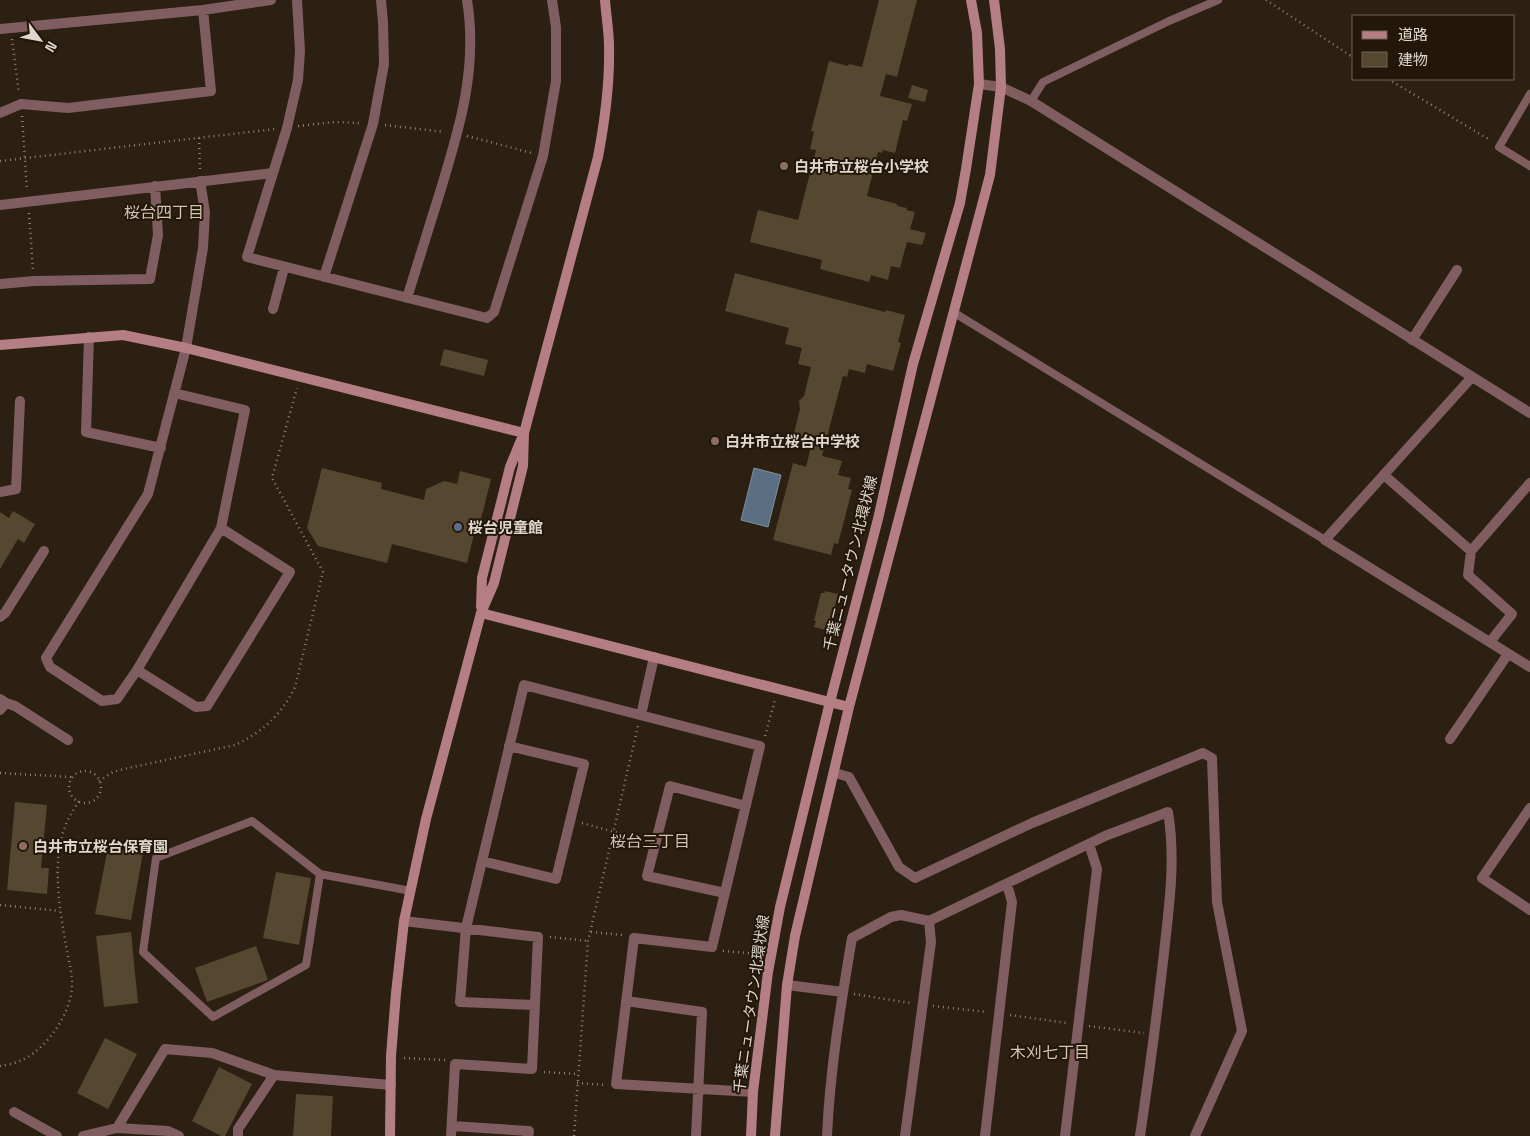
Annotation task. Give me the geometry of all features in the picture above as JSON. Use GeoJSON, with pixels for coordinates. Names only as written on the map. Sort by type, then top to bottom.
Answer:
{"type":"FeatureCollection","features":[{"type":"Feature","properties":{"kind":"main road"},"geometry":{"type":"LineString","coordinates":[[390,1136],[396,993],[404,921],[426,819],[480,613],[494,583],[524,466],[524,433],[600,148],[609,81],[610,44],[605,0]]}},
{"type":"Feature","properties":{"kind":"main road","name":"千葉ニュータウン北環状線"},"geometry":{"type":"LineString","coordinates":[[751,1136],[753,1092],[768,972],[780,907],[830,702],[878,519],[913,364],[960,203],[979,84],[977,33],[971,0]]}},
{"type":"Feature","properties":{"kind":"main road"},"geometry":{"type":"LineString","coordinates":[[775,1136],[788,985],[795,936],[850,707],[990,175],[1001,87],[1000,49],[994,0]]}},
{"type":"Feature","properties":{"kind":"main road"},"geometry":{"type":"LineString","coordinates":[[0,345],[124,335],[186,348],[524,433]]}},
{"type":"Feature","properties":{"kind":"main road"},"geometry":{"type":"LineString","coordinates":[[480,613],[850,707]]}},
{"type":"Feature","properties":{"kind":"street"},"geometry":{"type":"LineString","coordinates":[[5,28],[203,10],[271,0]]}},
{"type":"Feature","properties":{"kind":"street"},"geometry":{"type":"LineString","coordinates":[[297,0],[300,51],[298,80],[287,128],[246,257],[487,318],[494,312],[543,156],[556,82],[556,27],[552,0]]}},
{"type":"Feature","properties":{"kind":"street"},"geometry":{"type":"LineString","coordinates":[[324,277],[373,124],[384,64],[381,0]]}},
{"type":"Feature","properties":{"kind":"street"},"geometry":{"type":"LineString","coordinates":[[407,298],[458,134],[471,71],[471,20],[467,0]]}},
{"type":"Feature","properties":{"kind":"street"},"geometry":{"type":"LineString","coordinates":[[0,113],[21,104],[68,108],[211,91],[203,10]]}},
{"type":"Feature","properties":{"kind":"street"},"geometry":{"type":"LineString","coordinates":[[979,84],[1001,87],[1031,101],[1530,413]]}},
{"type":"Feature","properties":{"kind":"street"},"geometry":{"type":"LineString","coordinates":[[0,205],[272,173]]}},
{"type":"Feature","properties":{"kind":"street"},"geometry":{"type":"LineString","coordinates":[[174,393],[245,410],[221,528],[138,670],[117,699],[102,701],[50,667],[46,658],[148,494],[161,448],[174,393],[186,348],[203,248],[205,212],[200,181]]}},
{"type":"Feature","properties":{"kind":"street"},"geometry":{"type":"LineString","coordinates":[[0,284],[34,281],[150,280],[158,234],[155,186]]}},
{"type":"Feature","properties":{"kind":"street"},"geometry":{"type":"LineString","coordinates":[[273,309],[284,268]]}},
{"type":"Feature","properties":{"kind":"street"},"geometry":{"type":"LineString","coordinates":[[1412,340],[1457,270]]}},
{"type":"Feature","properties":{"kind":"street"},"geometry":{"type":"LineString","coordinates":[[89,337],[86,432],[161,448]]}},
{"type":"Feature","properties":{"kind":"street"},"geometry":{"type":"LineString","coordinates":[[1472,377],[1326,540],[1530,667]]}},
{"type":"Feature","properties":{"kind":"street"},"geometry":{"type":"LineString","coordinates":[[0,492],[16,489],[20,401]]}},
{"type":"Feature","properties":{"kind":"street"},"geometry":{"type":"LineString","coordinates":[[1384,476],[1471,551]]}},
{"type":"Feature","properties":{"kind":"street"},"geometry":{"type":"LineString","coordinates":[[1490,642],[1512,614],[1468,575],[1471,551],[1530,483]]}},
{"type":"Feature","properties":{"kind":"street"},"geometry":{"type":"LineString","coordinates":[[138,670],[196,708],[207,706],[290,572],[221,528]]}},
{"type":"Feature","properties":{"kind":"street"},"geometry":{"type":"LineString","coordinates":[[0,617],[5,613],[44,551]]}},
{"type":"Feature","properties":{"kind":"street"},"geometry":{"type":"LineString","coordinates":[[1450,739],[1508,654]]}},
{"type":"Feature","properties":{"kind":"street"},"geometry":{"type":"LineString","coordinates":[[641,715],[654,656]]}},
{"type":"Feature","properties":{"kind":"street"},"geometry":{"type":"LineString","coordinates":[[535,1005],[460,1002],[466,928],[524,685],[760,746],[712,947],[634,938],[616,1084],[753,1092]]}},
{"type":"Feature","properties":{"kind":"street"},"geometry":{"type":"LineString","coordinates":[[2,704],[15,706],[68,740]]}},
{"type":"Feature","properties":{"kind":"street"},"geometry":{"type":"LineString","coordinates":[[482,861],[556,879],[571,820],[584,764],[509,746]]}},
{"type":"Feature","properties":{"kind":"street"},"geometry":{"type":"LineString","coordinates":[[835,773],[849,777],[899,867],[915,878],[1032,823],[1203,753],[1212,758],[1217,902],[1242,1031],[1196,1136]]}},
{"type":"Feature","properties":{"kind":"street"},"geometry":{"type":"LineString","coordinates":[[725,893],[647,876],[670,786],[746,806]]}},
{"type":"Feature","properties":{"kind":"street"},"geometry":{"type":"LineString","coordinates":[[1530,808],[1482,878],[1530,910]]}},
{"type":"Feature","properties":{"kind":"street"},"geometry":{"type":"LineString","coordinates":[[827,1136],[829,1101],[852,938],[891,917],[901,915],[929,921],[1105,836],[1168,812],[1172,837],[1172,880],[1155,1035],[1140,1136]]}},
{"type":"Feature","properties":{"kind":"street"},"geometry":{"type":"LineString","coordinates":[[1065,1136],[1097,869],[1090,844]]}},
{"type":"Feature","properties":{"kind":"street"},"geometry":{"type":"LineString","coordinates":[[985,1136],[1012,902],[1007,884]]}},
{"type":"Feature","properties":{"kind":"street"},"geometry":{"type":"LineString","coordinates":[[404,921],[538,937],[532,1069],[455,1064],[452,1131],[529,1131],[528,1136]]}},
{"type":"Feature","properties":{"kind":"street"},"geometry":{"type":"LineString","coordinates":[[906,1136],[931,942],[929,921]]}},
{"type":"Feature","properties":{"kind":"street"},"geometry":{"type":"LineString","coordinates":[[788,985],[843,992]]}},
{"type":"Feature","properties":{"kind":"street"},"geometry":{"type":"LineString","coordinates":[[626,1001],[702,1012],[696,1136]]}},
{"type":"Feature","properties":{"kind":"street"},"geometry":{"type":"LineString","coordinates":[[117,1128],[165,1049],[212,1053],[274,1074],[391,1085]]}},
{"type":"Feature","properties":{"kind":"street"},"geometry":{"type":"LineString","coordinates":[[238,1136],[238,1129],[274,1074]]}},
{"type":"Feature","properties":{"kind":"street"},"geometry":{"type":"LineString","coordinates":[[14,1112],[57,1136]]}},
{"type":"Feature","properties":{"kind":"street"},"geometry":{"type":"LineString","coordinates":[[83,1136],[117,1128],[168,1131],[179,1136]]}},
{"type":"Feature","properties":{"kind":"lane"},"geometry":{"type":"LineString","coordinates":[[1031,101],[1042,82],[1169,21],[1218,0]]}},
{"type":"Feature","properties":{"kind":"lane"},"geometry":{"type":"LineString","coordinates":[[1530,94],[1499,147],[1530,166]]}},
{"type":"Feature","properties":{"kind":"lane"},"geometry":{"type":"LineString","coordinates":[[953,312],[1326,540]]}},
{"type":"Feature","properties":{"kind":"lane"},"geometry":{"type":"LineString","coordinates":[[320,874],[306,965],[213,1017],[143,952],[156,858],[252,821],[320,874],[411,891]]}},
{"type":"Feature","properties":{"kind":"path"},"geometry":{"type":"LineString","coordinates":[[1266,0],[1352,57]]}},
{"type":"Feature","properties":{"kind":"path"},"geometry":{"type":"LineString","coordinates":[[5,28],[21,104],[34,281]]}},
{"type":"Feature","properties":{"kind":"path"},"geometry":{"type":"LineString","coordinates":[[1390,80],[1499,147]]}},
{"type":"Feature","properties":{"kind":"path"},"geometry":{"type":"LineString","coordinates":[[199,138],[200,181]]}},
{"type":"Feature","properties":{"kind":"path"},"geometry":{"type":"LineString","coordinates":[[760,746],[766,735],[775,700]]}},
{"type":"Feature","properties":{"kind":"path"},"geometry":{"type":"LineString","coordinates":[[574,1136],[588,941],[641,715]]}},
{"type":"Feature","properties":{"kind":"path"},"geometry":{"type":"LineString","coordinates":[[86,770],[93,772],[98,777],[101,786],[99,794],[90,802],[79,802],[69,790],[72,777],[78,772],[86,770]]}},
{"type":"Feature","properties":{"kind":"path"},"geometry":{"type":"LineString","coordinates":[[0,773],[72,777]]}},
{"type":"Feature","properties":{"kind":"path"},"geometry":{"type":"LineString","coordinates":[[0,1066],[23,1060],[41,1047],[54,1032],[65,1014],[70,1001],[72,984],[60,911],[58,877],[62,836],[67,822],[79,802]]}},
{"type":"Feature","properties":{"kind":"path"},"geometry":{"type":"LineString","coordinates":[[571,820],[656,844]]}},
{"type":"Feature","properties":{"kind":"path"},"geometry":{"type":"LineString","coordinates":[[0,905],[60,911]]}},
{"type":"Feature","properties":{"kind":"path"},"geometry":{"type":"LineString","coordinates":[[590,932],[625,935],[634,938]]}},
{"type":"Feature","properties":{"kind":"path"},"geometry":{"type":"LineString","coordinates":[[538,937],[545,936],[588,941]]}},
{"type":"Feature","properties":{"kind":"path"},"geometry":{"type":"LineString","coordinates":[[712,947],[720,951],[759,954]]}},
{"type":"Feature","properties":{"kind":"path"},"geometry":{"type":"LineString","coordinates":[[404,1058],[446,1060],[455,1064]]}},
{"type":"Feature","properties":{"kind":"path"},"geometry":{"type":"LineString","coordinates":[[532,1069],[544,1072],[577,1074]]}},
{"type":"Feature","properties":{"kind":"path"},"geometry":{"type":"LineString","coordinates":[[577,1083],[609,1086],[616,1084]]}},
{"type":"Feature","properties":{"kind":"water"},"geometry":{"type":"Polygon","coordinates":[[[754,468],[781,475],[768,527],[741,520],[754,468]]]}},
{"type":"Feature","properties":{"kind":"building"},"geometry":{"type":"Polygon","coordinates":[[[879,0],[917,0],[897,77],[886,74],[880,96],[912,104],[907,121],[903,120],[895,153],[883,150],[882,153],[878,152],[867,196],[897,204],[897,206],[907,208],[906,210],[915,212],[910,229],[926,233],[922,245],[907,242],[900,268],[891,266],[888,280],[871,275],[869,282],[820,269],[822,260],[750,242],[758,210],[798,220],[816,150],[810,149],[814,132],[811,131],[829,61],[848,66],[849,64],[862,67],[879,0]]]}},
{"type":"Feature","properties":{"kind":"building"},"geometry":{"type":"Polygon","coordinates":[[[912,85],[928,90],[925,102],[908,98],[912,85]]]}},
{"type":"Feature","properties":{"kind":"building"},"geometry":{"type":"Polygon","coordinates":[[[735,273],[885,312],[886,310],[905,315],[898,342],[901,343],[893,371],[867,364],[865,373],[849,369],[847,377],[843,376],[822,456],[842,461],[838,475],[851,478],[848,489],[852,490],[838,544],[834,543],[831,555],[773,540],[793,463],[806,467],[812,442],[793,437],[800,409],[799,401],[804,396],[811,367],[798,364],[802,348],[785,344],[789,328],[725,311],[735,273]]]}},
{"type":"Feature","properties":{"kind":"building"},"geometry":{"type":"Polygon","coordinates":[[[444,349],[488,360],[484,376],[440,365],[444,349]]]}},
{"type":"Feature","properties":{"kind":"building"},"geometry":{"type":"Polygon","coordinates":[[[322,468],[382,483],[381,489],[424,500],[426,489],[444,481],[457,484],[460,471],[491,479],[480,523],[477,522],[467,563],[392,544],[387,563],[318,546],[307,528],[322,468]]]}},
{"type":"Feature","properties":{"kind":"building"},"geometry":{"type":"Polygon","coordinates":[[[13,511],[35,524],[24,543],[18,539],[0,569],[0,512],[9,518],[13,511]]]}},
{"type":"Feature","properties":{"kind":"building"},"geometry":{"type":"Polygon","coordinates":[[[825,591],[838,594],[830,625],[827,624],[825,630],[814,627],[816,621],[814,621],[821,593],[825,591]]]}},
{"type":"Feature","properties":{"kind":"building"},"geometry":{"type":"Polygon","coordinates":[[[15,802],[47,805],[41,868],[49,868],[47,894],[7,890],[15,802]]]}},
{"type":"Feature","properties":{"kind":"building"},"geometry":{"type":"Polygon","coordinates":[[[108,847],[143,853],[131,920],[95,914],[108,847]]]}},
{"type":"Feature","properties":{"kind":"building"},"geometry":{"type":"Polygon","coordinates":[[[276,872],[311,878],[299,945],[263,938],[276,872]]]}},
{"type":"Feature","properties":{"kind":"building"},"geometry":{"type":"Polygon","coordinates":[[[131,932],[138,1003],[104,1007],[96,936],[131,932]]]}},
{"type":"Feature","properties":{"kind":"building"},"geometry":{"type":"Polygon","coordinates":[[[256,946],[268,980],[207,1002],[195,968],[256,946]]]}},
{"type":"Feature","properties":{"kind":"building"},"geometry":{"type":"Polygon","coordinates":[[[105,1038],[137,1054],[108,1109],[77,1093],[105,1038]]]}},
{"type":"Feature","properties":{"kind":"building"},"geometry":{"type":"Polygon","coordinates":[[[219,1067],[252,1084],[225,1136],[221,1136],[192,1121],[219,1067]]]}},
{"type":"Feature","properties":{"kind":"building"},"geometry":{"type":"Polygon","coordinates":[[[296,1094],[333,1096],[331,1136],[293,1136],[296,1094]]]}},
{"type":"Feature","properties":{"kind":"place","name":"白井市立桜台小学校"},"geometry":{"type":"Point","coordinates":[784,166]}},
{"type":"Feature","properties":{"kind":"place","name":"白井市立桜台中学校"},"geometry":{"type":"Point","coordinates":[715,441]}},
{"type":"Feature","properties":{"kind":"place","name":"桜台児童館"},"geometry":{"type":"Point","coordinates":[458,527]}},
{"type":"Feature","properties":{"kind":"place","name":"白井市立桜台保育園"},"geometry":{"type":"Point","coordinates":[23,846]}},
{"type":"Feature","properties":{"kind":"district","name":"桜台四丁目"},"geometry":{"type":"Point","coordinates":[164,212]}},
{"type":"Feature","properties":{"kind":"district","name":"桜台三丁目"},"geometry":{"type":"Point","coordinates":[650,841]}},
{"type":"Feature","properties":{"kind":"district","name":"木刈七丁目"},"geometry":{"type":"Point","coordinates":[1050,1052]}}]}
